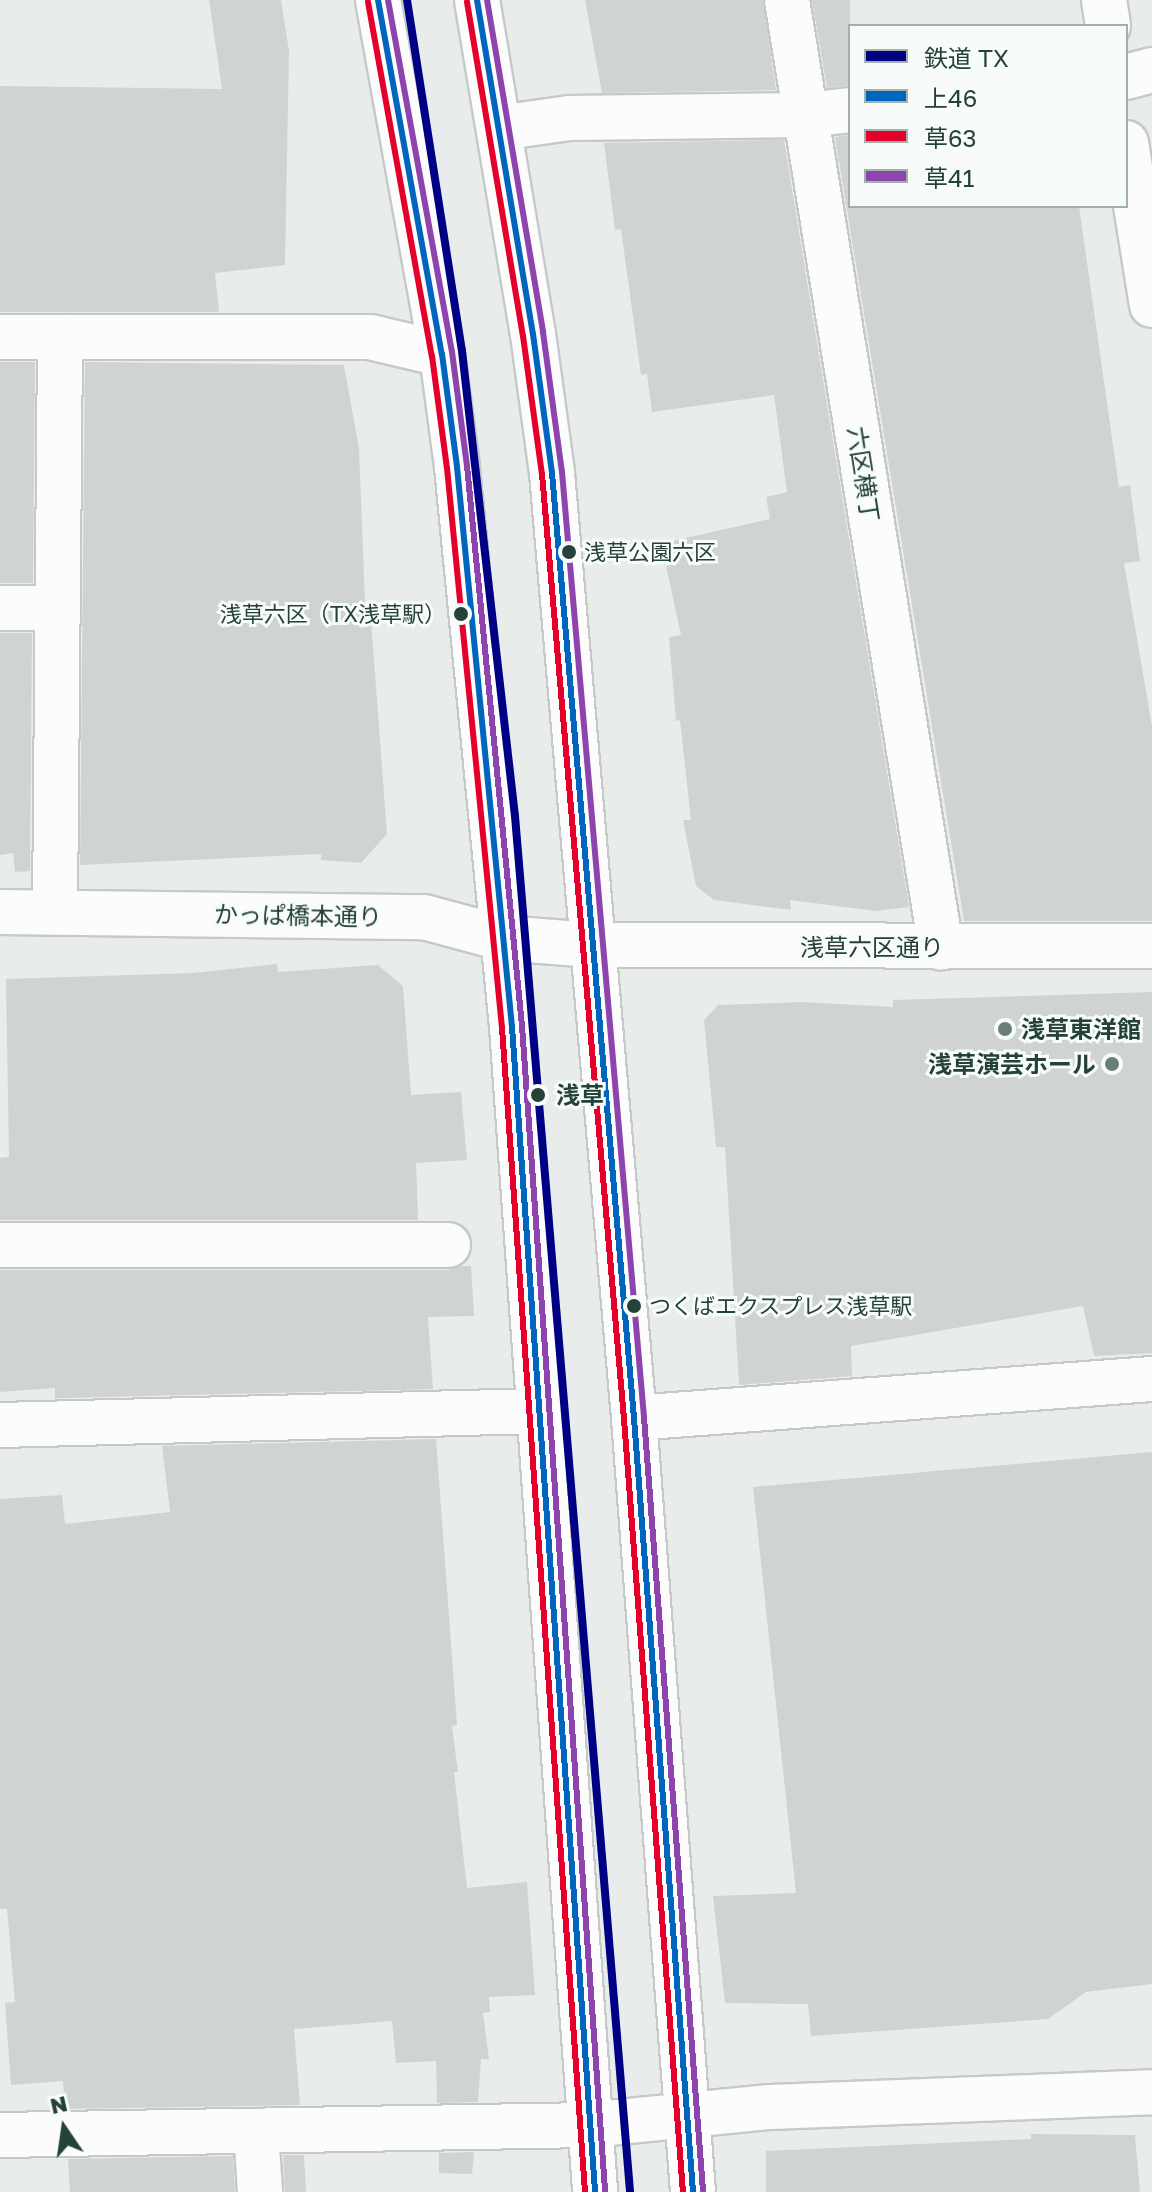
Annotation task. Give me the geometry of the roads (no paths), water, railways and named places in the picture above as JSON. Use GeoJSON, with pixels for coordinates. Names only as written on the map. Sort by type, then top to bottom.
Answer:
{"type":"FeatureCollection","features":[{"type":"Feature","properties":{"kind":"street"},"geometry":{"type":"LineString","coordinates":[[378,0],[442,354],[458,482],[502,938],[540,1411],[595,2192]]}},
{"type":"Feature","properties":{"kind":"street"},"geometry":{"type":"LineString","coordinates":[[477,0],[552,473],[634,1418],[693,2192]]}},
{"type":"Feature","properties":{"kind":"street","name":"六区横丁"},"geometry":{"type":"LineString","coordinates":[[787,0],[941,948]]}},
{"type":"Feature","properties":{"kind":"street"},"geometry":{"type":"LineString","coordinates":[[1104,0],[1108,24]]}},
{"type":"Feature","properties":{"kind":"street"},"geometry":{"type":"LineString","coordinates":[[1128,76],[1152,70]]}},
{"type":"Feature","properties":{"kind":"street"},"geometry":{"type":"LineString","coordinates":[[499,128],[569,118],[806,115],[848,110]]}},
{"type":"Feature","properties":{"kind":"street"},"geometry":{"type":"LineString","coordinates":[[1128,155],[1152,305]]}},
{"type":"Feature","properties":{"kind":"street"},"geometry":{"type":"LineString","coordinates":[[0,337],[370,337],[442,354]]}},
{"type":"Feature","properties":{"kind":"street"},"geometry":{"type":"LineString","coordinates":[[55,912],[60,338]]}},
{"type":"Feature","properties":{"kind":"street"},"geometry":{"type":"LineString","coordinates":[[0,608],[56,608]]}},
{"type":"Feature","properties":{"kind":"street","name":"かっぱ橋本通り"},"geometry":{"type":"LineString","coordinates":[[0,912],[424,917],[502,938],[593,945]]}},
{"type":"Feature","properties":{"kind":"street","name":"浅草六区通り"},"geometry":{"type":"LineString","coordinates":[[593,945],[1152,946]]}},
{"type":"Feature","properties":{"kind":"street"},"geometry":{"type":"LineString","coordinates":[[0,1245],[448,1245]]}},
{"type":"Feature","properties":{"kind":"street"},"geometry":{"type":"LineString","coordinates":[[634,1418],[1152,1379]]}},
{"type":"Feature","properties":{"kind":"street"},"geometry":{"type":"LineString","coordinates":[[0,1425],[540,1411]]}},
{"type":"Feature","properties":{"kind":"street"},"geometry":{"type":"LineString","coordinates":[[0,2135],[589,2125],[770,2107],[1152,2092]]}},
{"type":"Feature","properties":{"kind":"street"},"geometry":{"type":"LineString","coordinates":[[256,2131],[260,2192]]}},
{"type":"Feature","properties":{"kind":"rail line","name":"TX"},"geometry":{"type":"LineString","coordinates":[[407,0],[462,351],[515,816],[630,2192]]}},
{"type":"Feature","properties":{"kind":"place","name":"浅草公園六区"},"geometry":{"type":"Point","coordinates":[569,552]}},
{"type":"Feature","properties":{"kind":"place","name":"浅草六区（TX浅草駅）"},"geometry":{"type":"Point","coordinates":[461,614]}},
{"type":"Feature","properties":{"kind":"place","name":"浅草東洋館"},"geometry":{"type":"Point","coordinates":[1005,1029]}},
{"type":"Feature","properties":{"kind":"place","name":"浅草演芸ホール"},"geometry":{"type":"Point","coordinates":[1112,1064]}},
{"type":"Feature","properties":{"kind":"place","name":"浅草"},"geometry":{"type":"Point","coordinates":[538,1095]}},
{"type":"Feature","properties":{"kind":"place","name":"つくばエクスプレス浅草駅"},"geometry":{"type":"Point","coordinates":[634,1306]}}]}
